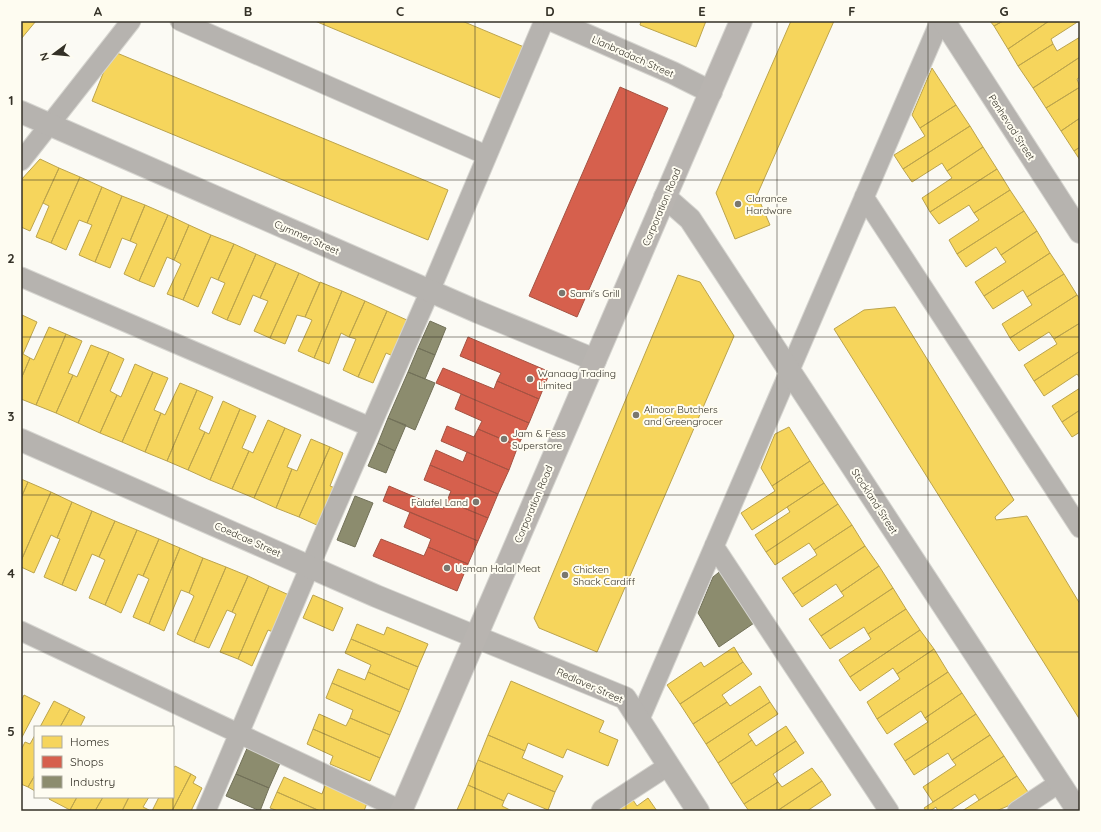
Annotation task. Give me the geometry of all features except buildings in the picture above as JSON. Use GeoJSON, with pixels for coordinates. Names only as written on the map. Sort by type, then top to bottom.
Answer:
{"type":"FeatureCollection","features":[{"type":"Feature","properties":{"kind":"main road","name":"Corporation Road"},"geometry":{"type":"LineString","coordinates":[[401,810],[741,21]]}},
{"type":"Feature","properties":{"kind":"street","name":"Llanbradach Street"},"geometry":{"type":"LineString","coordinates":[[554,21],[673,73],[711,92]]}},
{"type":"Feature","properties":{"kind":"street","name":"Penhevad Street"},"geometry":{"type":"LineString","coordinates":[[944,21],[1080,232]]}},
{"type":"Feature","properties":{"kind":"street","name":"Cymmer Street"},"geometry":{"type":"LineString","coordinates":[[21,112],[478,312],[595,360]]}},
{"type":"Feature","properties":{"kind":"street","name":"Stockland Street"},"geometry":{"type":"LineString","coordinates":[[665,197],[690,219],[1059,783],[1078,808]]}},
{"type":"Feature","properties":{"kind":"street","name":"Coedcae Street"},"geometry":{"type":"LineString","coordinates":[[21,440],[376,596],[476,637]]}},
{"type":"Feature","properties":{"kind":"street","name":"Redlaver Street"},"geometry":{"type":"LineString","coordinates":[[476,637],[625,698],[698,811]]}},
{"type":"Feature","properties":{"kind":"lane"},"geometry":{"type":"LineString","coordinates":[[21,161],[131,21]]}},
{"type":"Feature","properties":{"kind":"lane"},"geometry":{"type":"LineString","coordinates":[[180,21],[486,155]]}},
{"type":"Feature","properties":{"kind":"lane"},"geometry":{"type":"LineString","coordinates":[[206,811],[240,734],[310,566],[430,291],[486,155],[544,21]]}},
{"type":"Feature","properties":{"kind":"lane"},"geometry":{"type":"LineString","coordinates":[[639,721],[940,21]]}},
{"type":"Feature","properties":{"kind":"lane"},"geometry":{"type":"LineString","coordinates":[[864,197],[1080,528]]}},
{"type":"Feature","properties":{"kind":"lane"},"geometry":{"type":"LineString","coordinates":[[21,277],[370,427]]}},
{"type":"Feature","properties":{"kind":"lane"},"geometry":{"type":"LineString","coordinates":[[714,546],[889,811]]}},
{"type":"Feature","properties":{"kind":"lane"},"geometry":{"type":"LineString","coordinates":[[21,631],[401,810]]}},
{"type":"Feature","properties":{"kind":"lane"},"geometry":{"type":"LineString","coordinates":[[601,811],[668,766]]}},
{"type":"Feature","properties":{"kind":"lane"},"geometry":{"type":"LineString","coordinates":[[1017,811],[1059,783]]}},
{"type":"Feature","properties":{"kind":"place","name":"Clarance Hardware"},"geometry":{"type":"Point","coordinates":[738,204]}},
{"type":"Feature","properties":{"kind":"place","name":"Sami's Grill"},"geometry":{"type":"Point","coordinates":[562,293]}},
{"type":"Feature","properties":{"kind":"place","name":"Wanaag Trading Limited"},"geometry":{"type":"Point","coordinates":[530,379]}},
{"type":"Feature","properties":{"kind":"place","name":"Alnoor Butchers and Greengrocer"},"geometry":{"type":"Point","coordinates":[636,415]}},
{"type":"Feature","properties":{"kind":"place","name":"Jam & Fess Superstore"},"geometry":{"type":"Point","coordinates":[504,439]}},
{"type":"Feature","properties":{"kind":"place","name":"Falafel Land"},"geometry":{"type":"Point","coordinates":[476,502]}},
{"type":"Feature","properties":{"kind":"place","name":"Usman Halal Meat"},"geometry":{"type":"Point","coordinates":[447,568]}},
{"type":"Feature","properties":{"kind":"place","name":"Chicken Shack Cardiff"},"geometry":{"type":"Point","coordinates":[565,575]}}]}
